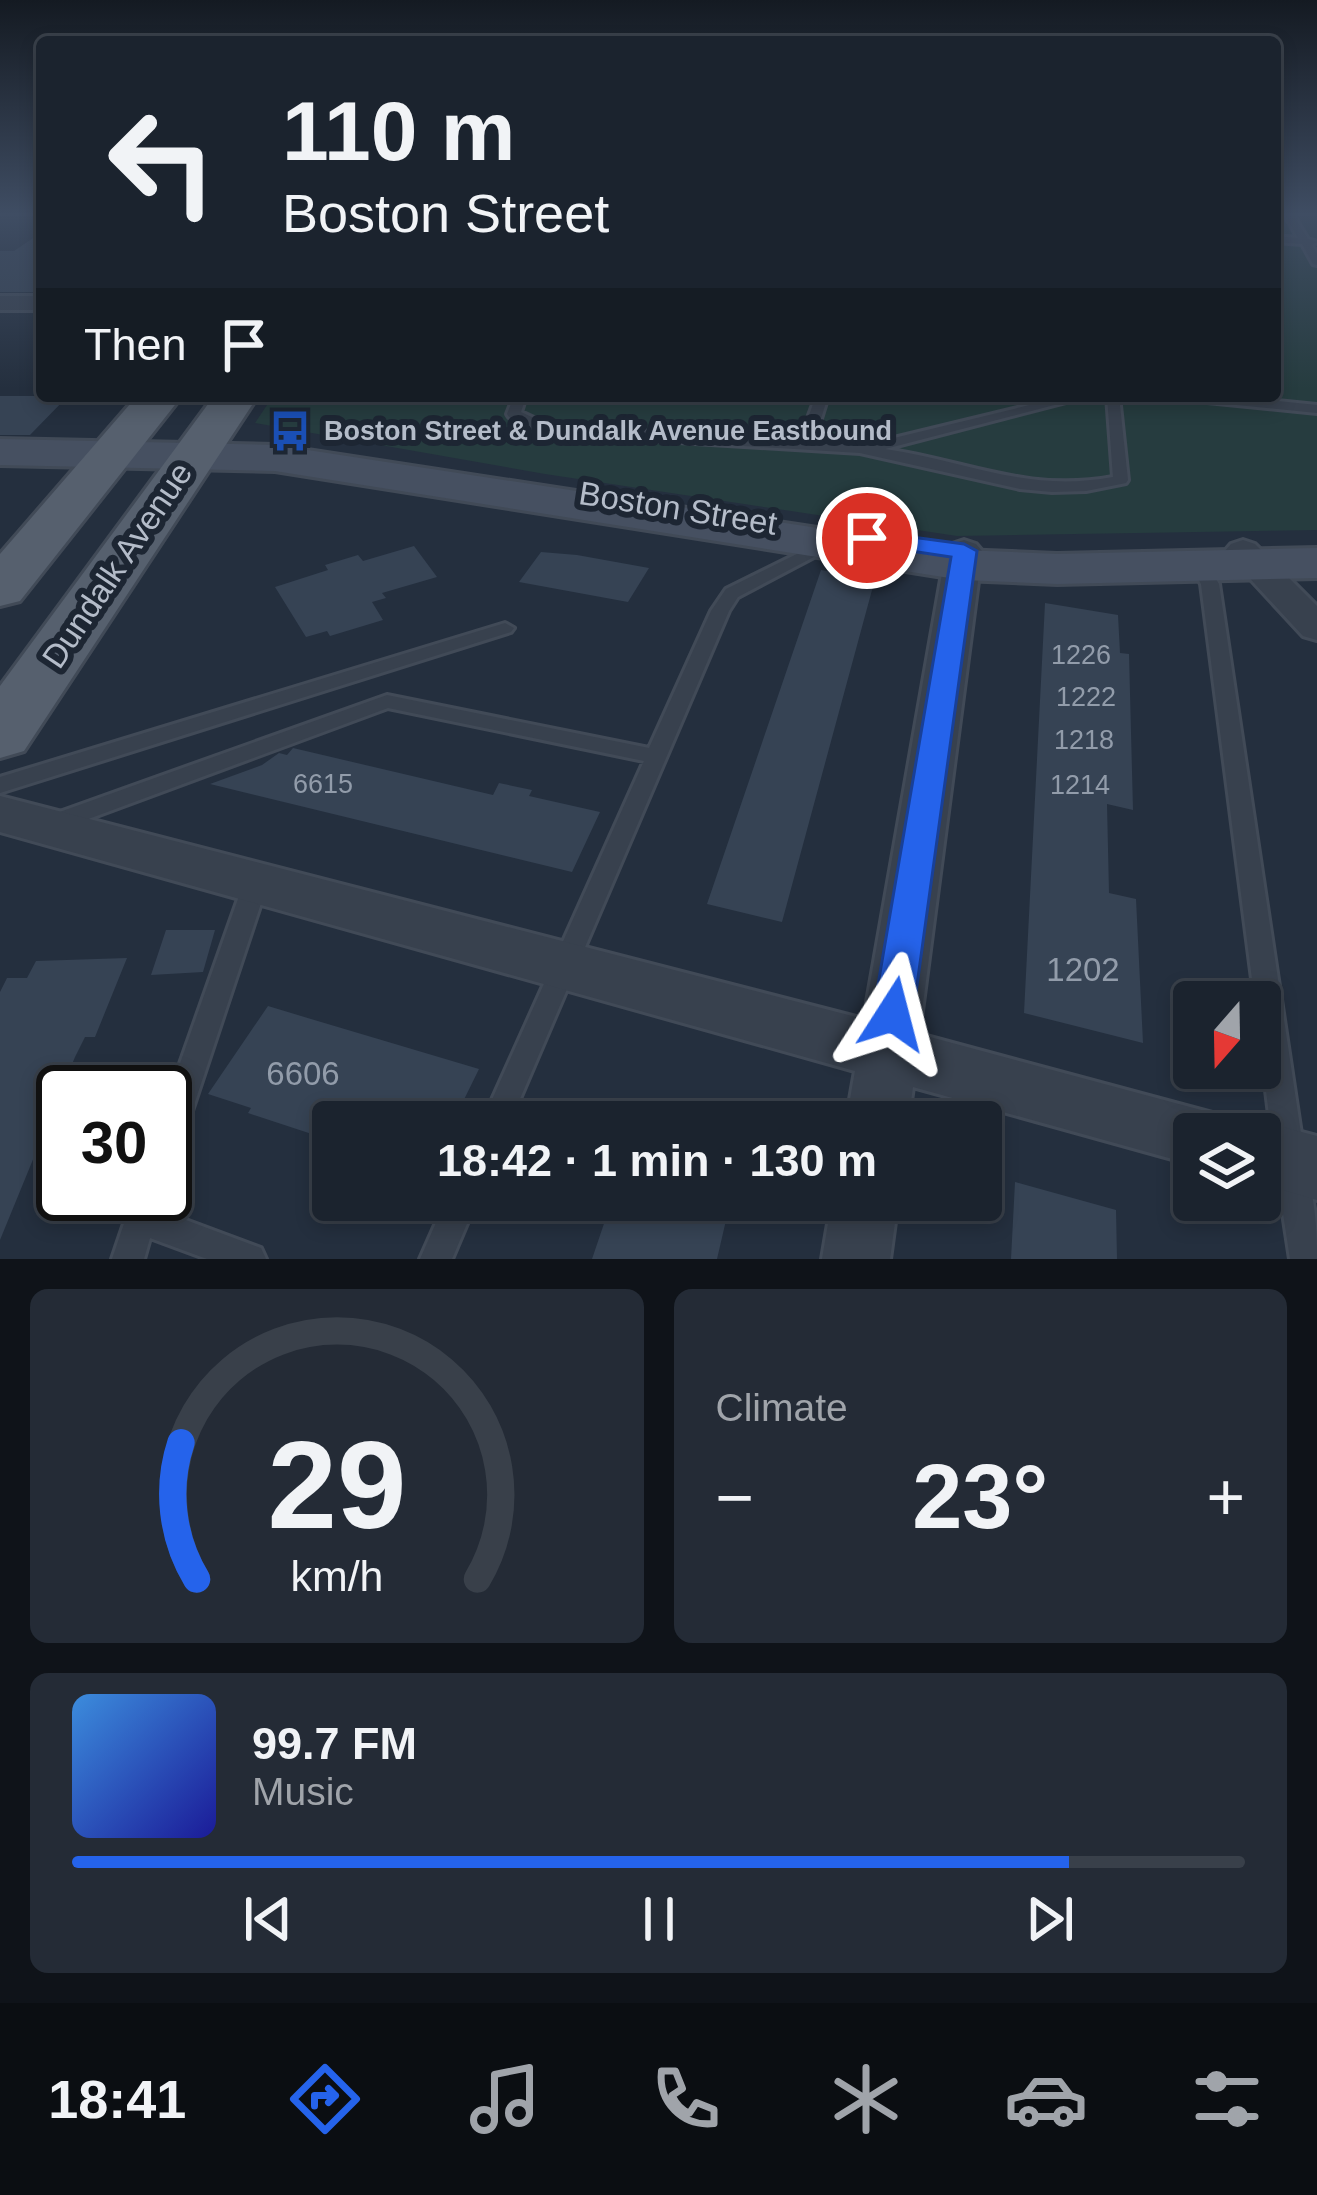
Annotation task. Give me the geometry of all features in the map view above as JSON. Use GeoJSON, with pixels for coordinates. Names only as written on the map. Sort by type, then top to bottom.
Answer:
{"type":"FeatureCollection","features":[{"type":"Feature","properties":{"kind":"main road","name":"Dundalk Avenue"},"geometry":{"type":"LineString","coordinates":[[0,590],[155,402]]}},
{"type":"Feature","properties":{"kind":"main road","name":"Dundalk Avenue"},"geometry":{"type":"LineString","coordinates":[[0,735],[232,402]]}},
{"type":"Feature","properties":{"kind":"main road"},"geometry":{"type":"LineString","coordinates":[[0,452],[114,452],[200,445]]}},
{"type":"Feature","properties":{"kind":"main road","name":"Boston Street"},"geometry":{"type":"LineString","coordinates":[[200,445],[823,546],[963,558],[1317,563]]}},
{"type":"Feature","properties":{"kind":"main road","name":"Boston Street"},"geometry":{"type":"LineString","coordinates":[[200,445],[288,445],[963,558]]}},
{"type":"Feature","properties":{"kind":"main road","name":"Boston Street"},"geometry":{"type":"LineString","coordinates":[[1232,561],[1317,549]]}},
{"type":"Feature","properties":{"kind":"street"},"geometry":{"type":"LineString","coordinates":[[0,303],[36,303]]}},
{"type":"Feature","properties":{"kind":"street"},"geometry":{"type":"LineString","coordinates":[[880,1101],[963,558]]}},
{"type":"Feature","properties":{"kind":"street"},"geometry":{"type":"LineString","coordinates":[[1232,561],[1317,628]]}},
{"type":"Feature","properties":{"kind":"street"},"geometry":{"type":"LineString","coordinates":[[23,820],[1173,1129]]}},
{"type":"Feature","properties":{"kind":"street"},"geometry":{"type":"LineString","coordinates":[[856,1259],[862,1221]]}},
{"type":"Feature","properties":{"kind":"lane"},"geometry":{"type":"LineString","coordinates":[[518,402],[514,414],[548,430],[865,449],[1010,484],[1081,490],[1121,480],[1114,402]]}},
{"type":"Feature","properties":{"kind":"lane"},"geometry":{"type":"LineString","coordinates":[[805,446],[820,402]]}},
{"type":"Feature","properties":{"kind":"lane"},"geometry":{"type":"LineString","coordinates":[[865,449],[1058,402]]}},
{"type":"Feature","properties":{"kind":"lane"},"geometry":{"type":"LineString","coordinates":[[1247,402],[1317,409]]}},
{"type":"Feature","properties":{"kind":"lane"},"geometry":{"type":"LineString","coordinates":[[505,1101],[732,593],[823,546]]}},
{"type":"Feature","properties":{"kind":"lane"},"geometry":{"type":"LineString","coordinates":[[1232,561],[1210,584],[1306,1259]]}},
{"type":"Feature","properties":{"kind":"lane"},"geometry":{"type":"LineString","coordinates":[[0,785],[505,628]]}},
{"type":"Feature","properties":{"kind":"lane"},"geometry":{"type":"LineString","coordinates":[[23,820],[91,805],[387,701],[657,757]]}},
{"type":"Feature","properties":{"kind":"lane"},"geometry":{"type":"LineString","coordinates":[[192,1068],[256,882]]}},
{"type":"Feature","properties":{"kind":"lane"},"geometry":{"type":"LineString","coordinates":[[128,1259],[140,1221]]}},
{"type":"Feature","properties":{"kind":"lane"},"geometry":{"type":"LineString","coordinates":[[173,1221],[250,1259]]}},
{"type":"Feature","properties":{"kind":"lane"},"geometry":{"type":"LineString","coordinates":[[436,1259],[453,1221]]}},
{"type":"Feature","properties":{"kind":"green space"},"geometry":{"type":"Polygon","coordinates":[[[1281,272],[1317,272],[1317,530],[957,536],[545,474],[255,423],[269,402],[1281,402],[1281,272]]]}},
{"type":"Feature","properties":{"kind":"building"},"geometry":{"type":"Polygon","coordinates":[[[0,272],[36,272],[36,292],[0,292],[0,272]]]}},
{"type":"Feature","properties":{"kind":"building"},"geometry":{"type":"Polygon","coordinates":[[[0,396],[62,402],[30,435],[0,435],[0,396]]]}},
{"type":"Feature","properties":{"kind":"building"},"geometry":{"type":"Polygon","coordinates":[[[414,546],[437,577],[382,593],[386,598],[372,602],[383,620],[330,636],[327,631],[306,637],[275,587],[358,555],[363,561],[414,546]]]}},
{"type":"Feature","properties":{"kind":"building"},"geometry":{"type":"Polygon","coordinates":[[[541,552],[649,568],[628,602],[519,582],[541,552]]]}},
{"type":"Feature","properties":{"kind":"building"},"geometry":{"type":"Polygon","coordinates":[[[821,570],[875,579],[782,922],[707,904],[821,570]]]}},
{"type":"Feature","properties":{"kind":"building"},"geometry":{"type":"Polygon","coordinates":[[[1045,603],[1118,615],[1120,653],[1129,654],[1133,810],[1107,804],[1109,893],[1136,899],[1143,1043],[1024,1013],[1045,603]]]}},
{"type":"Feature","properties":{"kind":"building"},"geometry":{"type":"Polygon","coordinates":[[[293,748],[493,795],[499,783],[532,790],[529,796],[600,812],[572,872],[210,784],[262,765],[279,753],[287,755],[293,748]]]}},
{"type":"Feature","properties":{"kind":"building"},"geometry":{"type":"Polygon","coordinates":[[[166,930],[215,930],[203,972],[151,975],[166,930]]]}},
{"type":"Feature","properties":{"kind":"building"},"geometry":{"type":"Polygon","coordinates":[[[127,958],[95,1037],[85,1037],[72,1065],[36,1065],[36,1152],[0,1240],[0,992],[7,978],[27,978],[36,961],[127,958]]]}},
{"type":"Feature","properties":{"kind":"building"},"geometry":{"type":"Polygon","coordinates":[[[268,1006],[479,1069],[463,1101],[312,1101],[312,1134],[208,1094],[268,1006]]]}},
{"type":"Feature","properties":{"kind":"building"},"geometry":{"type":"Polygon","coordinates":[[[1015,1182],[1116,1210],[1117,1259],[1011,1259],[1015,1182]]]}},
{"type":"Feature","properties":{"kind":"building"},"geometry":{"type":"Polygon","coordinates":[[[605,1221],[726,1221],[717,1259],[592,1259],[605,1221]]]}},
{"type":"Feature","properties":{"kind":"place","name":"Boston Street & Dundalk Avenue Eastbound"},"geometry":{"type":"Point","coordinates":[290,431]}},
{"type":"Feature","properties":{"kind":"route"},"geometry":{"type":"LineString","coordinates":[[867,538],[964,551],[893,1014]]}}]}
